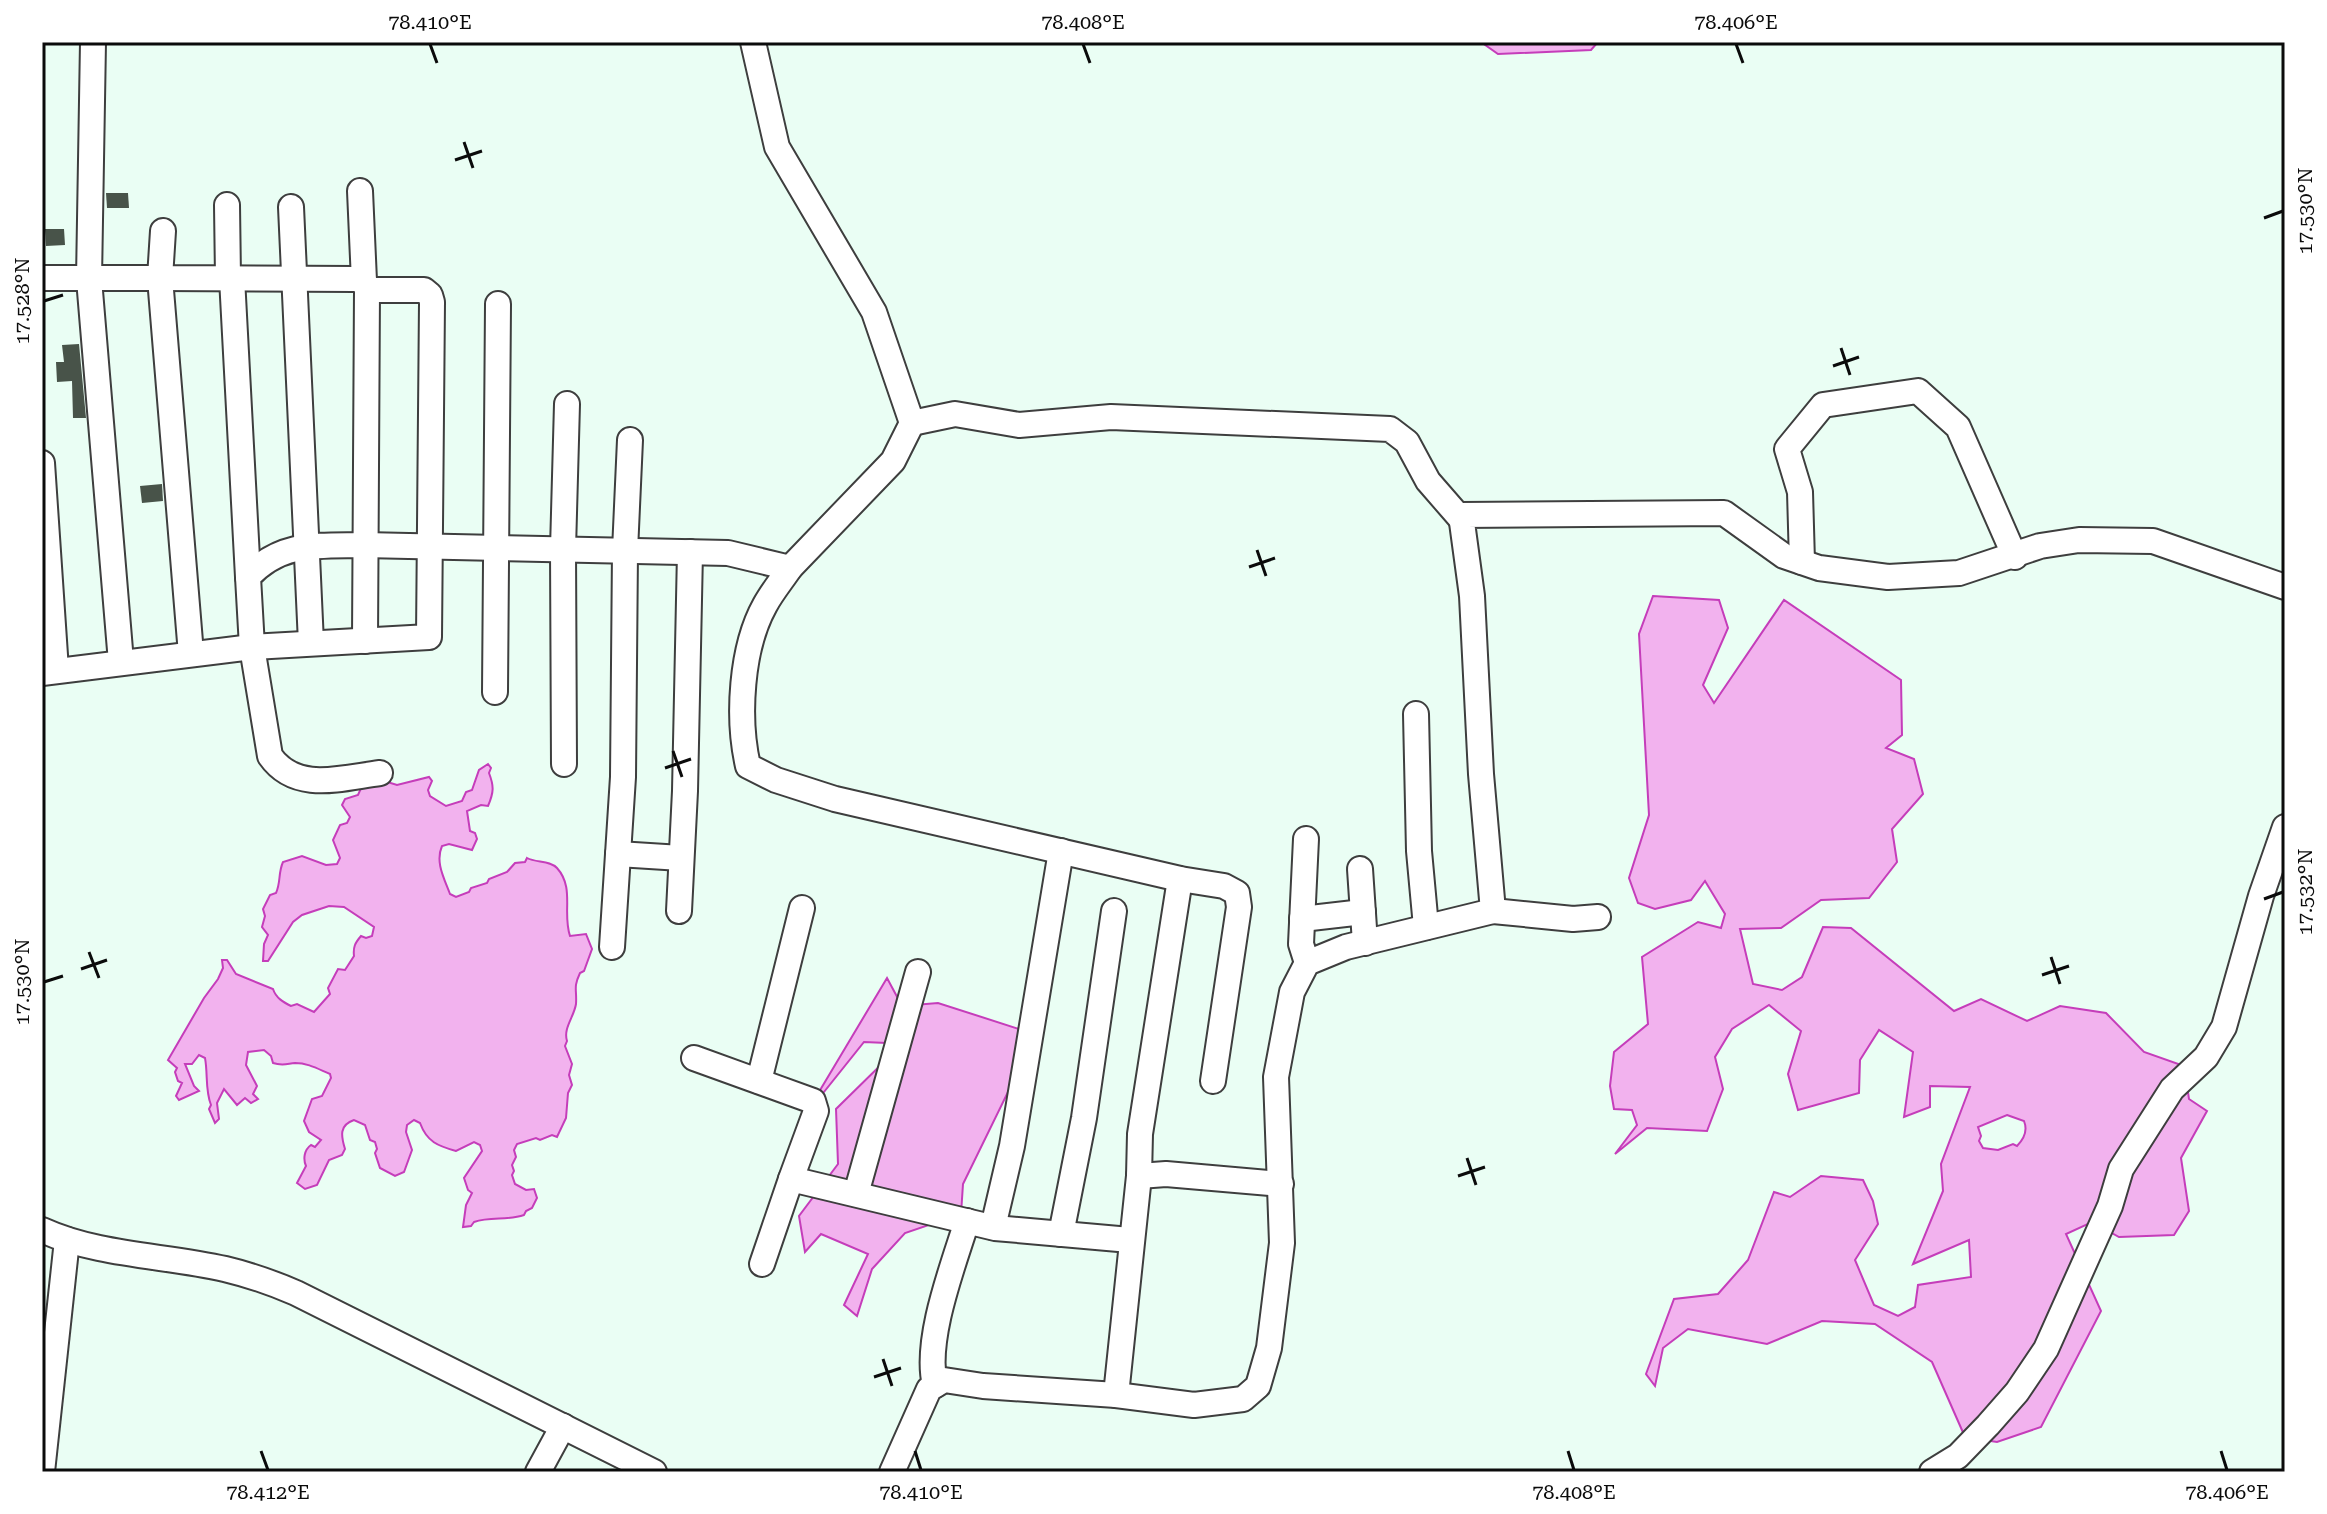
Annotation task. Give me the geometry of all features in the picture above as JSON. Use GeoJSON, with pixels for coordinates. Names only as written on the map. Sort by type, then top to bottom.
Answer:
{"type":"FeatureCollection","features":[{"type":"Feature","properties":{"kind":"street"},"geometry":{"type":"LineString","coordinates":[[93,42],[89,279],[121,662]]}},
{"type":"Feature","properties":{"kind":"street"},"geometry":{"type":"LineString","coordinates":[[753,42],[777,147],[874,312],[912,423],[893,461],[790,568],[764,606],[749,647],[742,709],[748,766],[776,780],[835,799],[1180,879],[1224,886],[1237,893],[1239,907],[1213,1081]]}},
{"type":"Feature","properties":{"kind":"street"},"geometry":{"type":"LineString","coordinates":[[360,191],[365,286],[365,641]]}},
{"type":"Feature","properties":{"kind":"street"},"geometry":{"type":"LineString","coordinates":[[227,205],[252,647],[270,756],[276,765],[294,777],[311,781],[380,773]]}},
{"type":"Feature","properties":{"kind":"street"},"geometry":{"type":"LineString","coordinates":[[291,207],[311,643]]}},
{"type":"Feature","properties":{"kind":"street"},"geometry":{"type":"LineString","coordinates":[[163,231],[160,278],[191,654]]}},
{"type":"Feature","properties":{"kind":"street"},"geometry":{"type":"LineString","coordinates":[[42,278],[355,279],[365,286],[424,290],[430,295],[429,637],[252,647],[49,672],[42,463]]}},
{"type":"Feature","properties":{"kind":"street"},"geometry":{"type":"LineString","coordinates":[[495,692],[498,304]]}},
{"type":"Feature","properties":{"kind":"street"},"geometry":{"type":"LineString","coordinates":[[1802,562],[1800,492],[1787,449],[1823,405],[1918,391],[1958,427],[2015,557]]}},
{"type":"Feature","properties":{"kind":"street"},"geometry":{"type":"LineString","coordinates":[[564,764],[563,549],[567,404]]}},
{"type":"Feature","properties":{"kind":"street"},"geometry":{"type":"LineString","coordinates":[[912,423],[955,414],[1019,425],[1111,417],[1390,429],[1407,442],[1428,481],[1461,519],[1472,596],[1481,774],[1493,911]]}},
{"type":"Feature","properties":{"kind":"street"},"geometry":{"type":"LineString","coordinates":[[612,947],[623,777],[625,551],[630,440]]}},
{"type":"Feature","properties":{"kind":"street"},"geometry":{"type":"LineString","coordinates":[[1461,519],[1461,515],[1724,513],[1784,556],[1819,568],[1888,577],[1959,573],[2015,557],[2040,546],[2079,540],[2153,541],[2285,587]]}},
{"type":"Feature","properties":{"kind":"street"},"geometry":{"type":"LineString","coordinates":[[248,577],[262,562],[279,553],[308,546],[364,545],[728,553],[790,568]]}},
{"type":"Feature","properties":{"kind":"street"},"geometry":{"type":"LineString","coordinates":[[679,911],[690,552]]}},
{"type":"Feature","properties":{"kind":"street"},"geometry":{"type":"LineString","coordinates":[[1416,714],[1419,851],[1426,927]]}},
{"type":"Feature","properties":{"kind":"street"},"geometry":{"type":"LineString","coordinates":[[1932,1472],[1958,1456],[2017,1392],[2039,1360],[2093,1247],[2121,1169],[2172,1089],[2206,1057],[2224,1027],[2261,896],[2285,827],[2285,812]]}},
{"type":"Feature","properties":{"kind":"street"},"geometry":{"type":"LineString","coordinates":[[1306,839],[1301,944],[1307,963]]}},
{"type":"Feature","properties":{"kind":"street"},"geometry":{"type":"LineString","coordinates":[[993,1227],[1012,1146],[1061,851]]}},
{"type":"Feature","properties":{"kind":"street"},"geometry":{"type":"LineString","coordinates":[[618,854],[681,858]]}},
{"type":"Feature","properties":{"kind":"street"},"geometry":{"type":"LineString","coordinates":[[1360,869],[1365,943]]}},
{"type":"Feature","properties":{"kind":"street"},"geometry":{"type":"LineString","coordinates":[[1116,1395],[1144,1106],[1180,879]]}},
{"type":"Feature","properties":{"kind":"street"},"geometry":{"type":"LineString","coordinates":[[759,1081],[802,908]]}},
{"type":"Feature","properties":{"kind":"street"},"geometry":{"type":"LineString","coordinates":[[1061,1234],[1084,1118],[1114,911]]}},
{"type":"Feature","properties":{"kind":"street"},"geometry":{"type":"LineString","coordinates":[[892,1472],[929,1389],[944,1380],[1194,1405],[1243,1399],[1258,1386],[1269,1348],[1282,1243],[1276,1077],[1292,992],[1307,963],[1346,947],[1493,911],[1573,919],[1598,917]]}},
{"type":"Feature","properties":{"kind":"street"},"geometry":{"type":"LineString","coordinates":[[1302,919],[1363,912]]}},
{"type":"Feature","properties":{"kind":"street"},"geometry":{"type":"LineString","coordinates":[[856,1194],[918,972]]}},
{"type":"Feature","properties":{"kind":"street"},"geometry":{"type":"LineString","coordinates":[[694,1058],[813,1101],[816,1111],[762,1264]]}},
{"type":"Feature","properties":{"kind":"street"},"geometry":{"type":"LineString","coordinates":[[1139,1176],[1166,1174],[1281,1184]]}},
{"type":"Feature","properties":{"kind":"street"},"geometry":{"type":"LineString","coordinates":[[791,1179],[993,1227],[1130,1240]]}},
{"type":"Feature","properties":{"kind":"street"},"geometry":{"type":"LineString","coordinates":[[935,1385],[931,1369],[935,1340],[967,1221]]}},
{"type":"Feature","properties":{"kind":"street"},"geometry":{"type":"LineString","coordinates":[[42,1230],[107,1250],[261,1278],[654,1472]]}},
{"type":"Feature","properties":{"kind":"street"},"geometry":{"type":"LineString","coordinates":[[42,1472],[67,1240]]}},
{"type":"Feature","properties":{"kind":"street"},"geometry":{"type":"LineString","coordinates":[[538,1472],[563,1426]]}},
{"type":"Feature","properties":{"kind":"shaded area"},"geometry":{"type":"Polygon","coordinates":[[[1481,42],[1598,42],[1591,50],[1498,54],[1481,42]]]}},
{"type":"Feature","properties":{"kind":"shaded area"},"geometry":{"type":"Polygon","coordinates":[[[1653,596],[1719,600],[1728,628],[1703,685],[1714,703],[1784,600],[1901,680],[1902,735],[1886,748],[1914,759],[1923,794],[1892,829],[1897,862],[1869,898],[1821,900],[1781,928],[1740,929],[1753,984],[1782,990],[1802,977],[1823,927],[1851,928],[1954,1011],[1981,999],[2027,1021],[2060,1006],[2106,1013],[2144,1052],[2184,1066],[2189,1099],[2207,1111],[2181,1158],[2189,1211],[2174,1235],[2119,1237],[2092,1222],[2066,1234],[2101,1311],[2041,1427],[1997,1442],[1965,1437],[1932,1362],[1875,1324],[1822,1321],[1767,1344],[1688,1329],[1663,1348],[1655,1386],[1646,1374],[1674,1299],[1718,1294],[1748,1260],[1774,1192],[1790,1197],[1821,1176],[1863,1180],[1873,1201],[1878,1224],[1855,1260],[1874,1305],[1898,1316],[1915,1307],[1918,1285],[1971,1277],[1969,1240],[1913,1264],[1943,1191],[1941,1164],[1970,1087],[1930,1086],[1930,1107],[1904,1117],[1913,1052],[1879,1030],[1860,1060],[1859,1093],[1798,1110],[1788,1074],[1801,1031],[1769,1005],[1732,1029],[1715,1057],[1723,1089],[1707,1131],[1647,1128],[1615,1154],[1637,1125],[1632,1110],[1614,1109],[1610,1086],[1614,1052],[1648,1024],[1642,957],[1698,922],[1721,928],[1725,914],[1705,881],[1691,900],[1655,909],[1638,903],[1629,878],[1649,815],[1639,634],[1653,596]],[[2007,1115],[1978,1127],[1979,1141],[1983,1148],[1998,1150],[2013,1144],[2017,1146],[2025,1135],[2024,1121],[2007,1115]]]}},
{"type":"Feature","properties":{"kind":"shaded area"},"geometry":{"type":"Polygon","coordinates":[[[488,764],[493,789],[488,806],[481,805],[467,811],[470,831],[475,833],[477,839],[472,850],[449,844],[442,846],[440,852],[441,870],[450,894],[456,897],[469,892],[471,888],[507,872],[515,863],[525,862],[527,858],[551,864],[566,884],[570,936],[586,934],[592,949],[577,982],[576,1004],[566,1032],[565,1046],[572,1064],[569,1075],[572,1085],[568,1093],[566,1118],[557,1137],[536,1138],[517,1144],[514,1150],[516,1157],[512,1175],[515,1184],[526,1190],[534,1189],[537,1198],[524,1215],[480,1220],[463,1227],[466,1205],[472,1193],[464,1178],[482,1151],[480,1145],[474,1142],[456,1151],[444,1147],[430,1139],[420,1123],[414,1120],[407,1125],[406,1132],[412,1150],[404,1172],[395,1176],[380,1168],[375,1142],[370,1140],[365,1125],[354,1120],[344,1128],[345,1149],[342,1155],[329,1160],[317,1185],[305,1189],[297,1183],[306,1166],[304,1158],[311,1145],[315,1147],[321,1140],[309,1132],[304,1121],[312,1099],[322,1096],[330,1074],[304,1064],[273,1063],[264,1050],[248,1052],[246,1065],[257,1086],[253,1094],[258,1099],[251,1103],[245,1098],[237,1105],[224,1089],[217,1103],[219,1119],[215,1123],[209,1109],[205,1058],[199,1055],[192,1064],[185,1064],[199,1091],[179,1100],[176,1096],[182,1083],[175,1072],[177,1068],[168,1060],[218,979],[223,968],[222,960],[227,960],[236,974],[273,989],[285,1003],[291,1006],[297,1004],[314,1012],[330,994],[328,988],[338,969],[345,970],[354,956],[359,938],[372,936],[374,927],[344,907],[329,906],[302,915],[293,922],[268,961],[263,961],[268,935],[262,927],[263,909],[270,895],[276,893],[283,862],[302,856],[326,865],[337,864],[340,858],[333,840],[340,825],[347,823],[350,817],[342,805],[345,799],[358,795],[362,786],[381,780],[397,785],[429,777],[432,781],[428,790],[430,796],[446,806],[462,801],[466,792],[472,790],[479,770],[488,764]]]}},
{"type":"Feature","properties":{"kind":"shaded area"},"geometry":{"type":"Polygon","coordinates":[[[887,978],[902,1006],[938,1003],[1019,1029],[1027,1053],[963,1184],[961,1214],[905,1233],[872,1269],[857,1316],[844,1305],[868,1254],[821,1234],[805,1252],[799,1216],[838,1164],[836,1109],[891,1055],[887,1043],[864,1042],[804,1117],[887,978]]]}},
{"type":"Feature","properties":{"kind":"building"},"geometry":{"type":"Polygon","coordinates":[[[106,193],[128,193],[129,208],[107,208],[106,193]]]}},
{"type":"Feature","properties":{"kind":"building"},"geometry":{"type":"Polygon","coordinates":[[[45,229],[64,229],[65,245],[46,246],[45,229]]]}},
{"type":"Feature","properties":{"kind":"building"},"geometry":{"type":"Polygon","coordinates":[[[79,344],[86,418],[73,418],[72,381],[57,382],[56,362],[64,362],[62,345],[79,344]]]}},
{"type":"Feature","properties":{"kind":"building"},"geometry":{"type":"Polygon","coordinates":[[[162,484],[163,501],[142,503],[140,486],[162,484]]]}}]}
